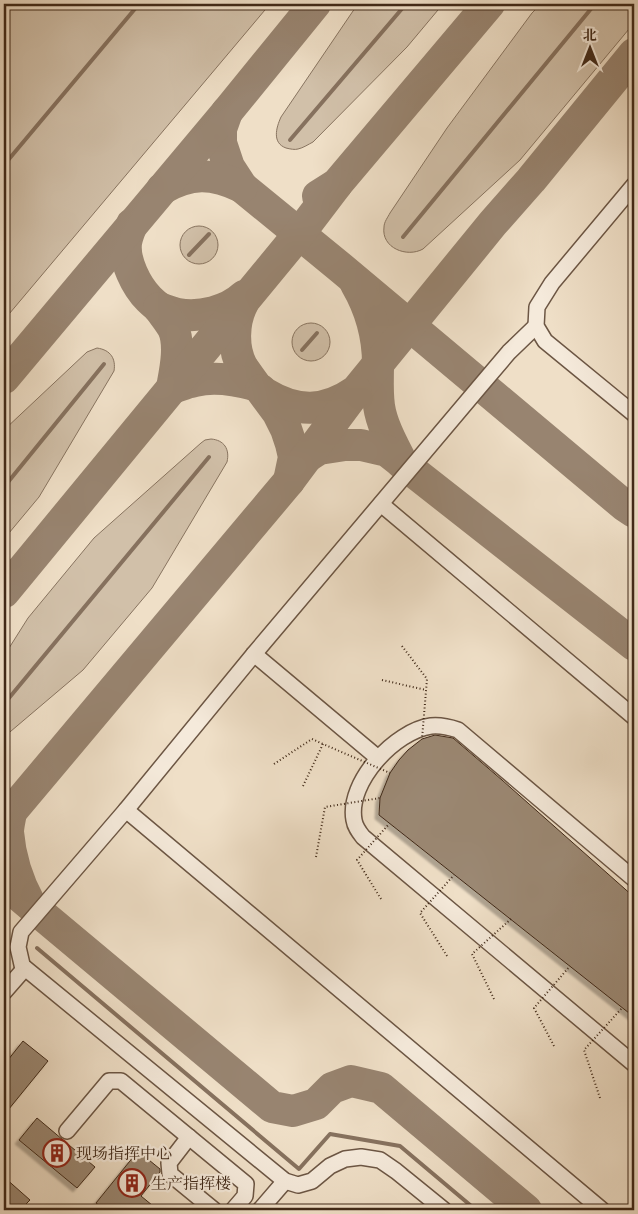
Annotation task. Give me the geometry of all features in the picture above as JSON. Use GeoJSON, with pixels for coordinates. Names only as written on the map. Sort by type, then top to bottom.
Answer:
{"type":"FeatureCollection","features":[{"type":"Feature","properties":{"kind":"lane"},"geometry":{"type":"LineString","coordinates":[[634,185],[552,283],[537,307],[536,326],[545,342],[634,414]]}},
{"type":"Feature","properties":{"kind":"lane"},"geometry":{"type":"LineString","coordinates":[[23,969],[18,947],[21,932],[126,810],[254,654],[509,352],[536,326]]}},
{"type":"Feature","properties":{"kind":"lane"},"geometry":{"type":"LineString","coordinates":[[381,504],[634,717]]}},
{"type":"Feature","properties":{"kind":"lane"},"geometry":{"type":"LineString","coordinates":[[254,654],[378,758]]}},
{"type":"Feature","properties":{"kind":"lane"},"geometry":{"type":"LineString","coordinates":[[634,879],[458,730],[446,726],[430,726],[412,732],[397,742],[378,758],[363,778],[357,794],[354,819],[356,828],[363,837],[634,1064]]}},
{"type":"Feature","properties":{"kind":"lane"},"geometry":{"type":"LineString","coordinates":[[126,810],[602,1210]]}},
{"type":"Feature","properties":{"kind":"lane"},"geometry":{"type":"LineString","coordinates":[[4,992],[23,969]]}},
{"type":"Feature","properties":{"kind":"lane"},"geometry":{"type":"LineString","coordinates":[[23,969],[32,974],[285,1181],[298,1185],[312,1181],[330,1166],[345,1158],[361,1157],[380,1160],[444,1210]]}},
{"type":"Feature","properties":{"kind":"lane"},"geometry":{"type":"LineString","coordinates":[[67,1131],[109,1081],[120,1081],[246,1184],[246,1196],[233,1210]]}},
{"type":"Feature","properties":{"kind":"lane"},"geometry":{"type":"LineString","coordinates":[[189,1137],[169,1163],[170,1174],[214,1210]]}},
{"type":"Feature","properties":{"kind":"lane"},"geometry":{"type":"LineString","coordinates":[[260,1210],[285,1181]]}},
{"type":"Feature","properties":{"kind":"path"},"geometry":{"type":"LineString","coordinates":[[402,646],[427,679],[422,739]]}},
{"type":"Feature","properties":{"kind":"path"},"geometry":{"type":"LineString","coordinates":[[382,680],[426,690]]}},
{"type":"Feature","properties":{"kind":"path"},"geometry":{"type":"LineString","coordinates":[[274,764],[312,739],[390,773]]}},
{"type":"Feature","properties":{"kind":"path"},"geometry":{"type":"LineString","coordinates":[[303,786],[323,744]]}},
{"type":"Feature","properties":{"kind":"path"},"geometry":{"type":"LineString","coordinates":[[316,857],[324,807],[380,798]]}},
{"type":"Feature","properties":{"kind":"path"},"geometry":{"type":"LineString","coordinates":[[381,899],[357,860],[389,824]]}},
{"type":"Feature","properties":{"kind":"path"},"geometry":{"type":"LineString","coordinates":[[447,956],[420,914],[454,875]]}},
{"type":"Feature","properties":{"kind":"path"},"geometry":{"type":"LineString","coordinates":[[494,999],[472,954],[512,919]]}},
{"type":"Feature","properties":{"kind":"path"},"geometry":{"type":"LineString","coordinates":[[554,1046],[534,1008],[570,966]]}},
{"type":"Feature","properties":{"kind":"path"},"geometry":{"type":"LineString","coordinates":[[600,1098],[584,1050],[622,1008]]}},
{"type":"Feature","properties":{"kind":"shaded area"},"geometry":{"type":"Polygon","coordinates":[[[4,4],[270,4],[4,320],[4,4]]]}},
{"type":"Feature","properties":{"kind":"shaded area"},"geometry":{"type":"Polygon","coordinates":[[[359,4],[443,4],[407,47],[313,142],[297,149],[282,146],[276,135],[281,117],[359,4]]]}},
{"type":"Feature","properties":{"kind":"shaded area"},"geometry":{"type":"Polygon","coordinates":[[[541,4],[634,4],[634,23],[520,160],[423,249],[417,252],[403,252],[391,246],[384,234],[385,223],[390,213],[447,128],[532,13],[541,4]]]}},
{"type":"Feature","properties":{"kind":"shaded area"},"geometry":{"type":"Polygon","coordinates":[[[199,226],[206,227],[212,232],[217,238],[217,252],[212,258],[206,263],[199,264],[192,263],[186,258],[181,252],[180,245],[181,238],[186,232],[192,227],[199,226]]]}},
{"type":"Feature","properties":{"kind":"shaded area"},"geometry":{"type":"Polygon","coordinates":[[[311,323],[318,324],[324,329],[329,335],[329,349],[324,355],[318,360],[311,361],[304,360],[298,355],[293,349],[292,342],[293,335],[298,329],[304,324],[311,323]]]}},
{"type":"Feature","properties":{"kind":"shaded area"},"geometry":{"type":"Polygon","coordinates":[[[97,348],[106,351],[112,356],[114,371],[39,497],[4,539],[4,430],[87,352],[97,348]]]}},
{"type":"Feature","properties":{"kind":"shaded area"},"geometry":{"type":"Polygon","coordinates":[[[211,439],[223,443],[228,453],[227,462],[152,588],[83,670],[4,737],[4,656],[28,618],[94,538],[201,443],[211,439]]]}},
{"type":"Feature","properties":{"kind":"building"},"geometry":{"type":"Polygon","coordinates":[[[435,735],[453,738],[634,897],[634,1017],[379,815],[380,798],[390,773],[399,760],[422,739],[435,735]]]}},
{"type":"Feature","properties":{"kind":"building"},"geometry":{"type":"Polygon","coordinates":[[[23,1041],[48,1061],[4,1115],[4,1065],[23,1041]]]}},
{"type":"Feature","properties":{"kind":"building","name":"现场指挥中心"},"geometry":{"type":"Polygon","coordinates":[[[37,1118],[95,1167],[77,1188],[19,1140],[37,1118]]]}},
{"type":"Feature","properties":{"kind":"building","name":"生产指挥楼"},"geometry":{"type":"Polygon","coordinates":[[[138,1151],[160,1169],[160,1172],[141,1196],[158,1210],[105,1210],[96,1203],[138,1151]]]}},
{"type":"Feature","properties":{"kind":"building"},"geometry":{"type":"Polygon","coordinates":[[[4,1177],[30,1200],[20,1210],[4,1210],[4,1177]]]}},
{"type":"Feature","properties":{"kind":"waterway"},"geometry":{"type":"LineString","coordinates":[[4,165],[139,4]]}},
{"type":"Feature","properties":{"kind":"waterway"},"geometry":{"type":"LineString","coordinates":[[290,140],[406,4]]}},
{"type":"Feature","properties":{"kind":"waterway"},"geometry":{"type":"LineString","coordinates":[[403,237],[595,4]]}},
{"type":"Feature","properties":{"kind":"waterway"},"geometry":{"type":"LineString","coordinates":[[189,255],[209,234]]}},
{"type":"Feature","properties":{"kind":"waterway"},"geometry":{"type":"LineString","coordinates":[[302,350],[317,333]]}},
{"type":"Feature","properties":{"kind":"waterway"},"geometry":{"type":"LineString","coordinates":[[4,487],[104,364]]}},
{"type":"Feature","properties":{"kind":"waterway"},"geometry":{"type":"LineString","coordinates":[[4,704],[209,457]]}},
{"type":"Feature","properties":{"kind":"waterway"},"geometry":{"type":"LineString","coordinates":[[37,948],[299,1169],[330,1134],[400,1146],[476,1210]]}},
{"type":"Feature","properties":{"kind":"taxiway"},"geometry":{"type":"LineString","coordinates":[[4,378],[315,4]]}},
{"type":"Feature","properties":{"kind":"taxiway"},"geometry":{"type":"LineString","coordinates":[[318,196],[337,184],[489,4]]}},
{"type":"Feature","properties":{"kind":"taxiway"},"geometry":{"type":"LineString","coordinates":[[264,393],[288,404],[310,408],[322,407],[333,403],[356,391],[634,54]]}},
{"type":"Feature","properties":{"kind":"taxiway"},"geometry":{"type":"LineString","coordinates":[[227,112],[221,129],[221,143],[229,167],[242,187],[634,512]]}},
{"type":"Feature","properties":{"kind":"taxiway"},"geometry":{"type":"LineString","coordinates":[[162,189],[173,183],[202,176],[221,179],[242,187]]}},
{"type":"Feature","properties":{"kind":"taxiway"},"geometry":{"type":"LineString","coordinates":[[4,592],[299,234],[337,184]]}},
{"type":"Feature","properties":{"kind":"taxiway"},"geometry":{"type":"LineString","coordinates":[[132,224],[126,240],[127,258],[132,273],[144,294],[176,321]]}},
{"type":"Feature","properties":{"kind":"taxiway"},"geometry":{"type":"LineString","coordinates":[[356,284],[369,312],[375,333],[378,354],[380,413],[388,435],[402,463]]}},
{"type":"Feature","properties":{"kind":"taxiway"},"geometry":{"type":"LineString","coordinates":[[159,308],[178,314],[204,314],[230,306],[244,296]]}},
{"type":"Feature","properties":{"kind":"taxiway"},"geometry":{"type":"LineString","coordinates":[[243,303],[237,318],[235,336],[237,352],[239,361],[255,385]]}},
{"type":"Feature","properties":{"kind":"taxiway"},"geometry":{"type":"LineString","coordinates":[[159,308],[173,328],[177,342],[177,358],[172,388],[210,379],[233,380],[255,385]]}},
{"type":"Feature","properties":{"kind":"taxiway"},"geometry":{"type":"LineString","coordinates":[[261,390],[278,413],[291,444],[294,457],[289,481]]}},
{"type":"Feature","properties":{"kind":"taxiway"},"geometry":{"type":"LineString","coordinates":[[4,816],[11,812],[289,481],[356,391]]}},
{"type":"Feature","properties":{"kind":"taxiway"},"geometry":{"type":"LineString","coordinates":[[305,458],[319,449],[345,445],[361,445],[387,451],[634,645]]}},
{"type":"Feature","properties":{"kind":"taxiway"},"geometry":{"type":"LineString","coordinates":[[11,812],[8,832],[11,851],[18,878],[30,904]]}},
{"type":"Feature","properties":{"kind":"taxiway"},"geometry":{"type":"LineString","coordinates":[[4,883],[272,1107],[293,1111],[316,1104],[332,1088],[351,1081],[381,1088],[526,1210]]}},
{"type":"Feature","properties":{"kind":"place","name":"现场指挥中心"},"geometry":{"type":"Point","coordinates":[57,1153]}},
{"type":"Feature","properties":{"kind":"place","name":"生产指挥楼"},"geometry":{"type":"Point","coordinates":[132,1183]}}]}
